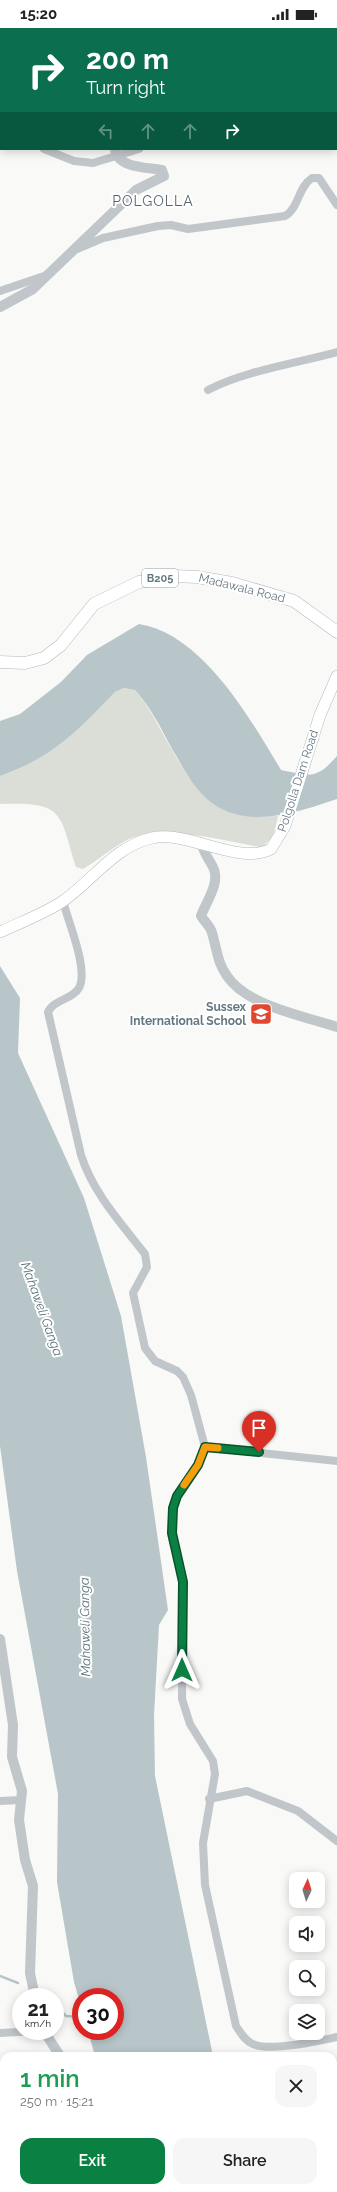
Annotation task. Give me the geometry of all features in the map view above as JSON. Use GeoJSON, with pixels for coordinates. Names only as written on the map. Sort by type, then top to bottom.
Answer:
{"type":"FeatureCollection","features":[{"type":"Feature","properties":{"kind":"main road","name":"Madawala Road"},"geometry":{"type":"LineString","coordinates":[[0,662],[25,663],[44,658],[61,644],[94,604],[139,582],[175,576],[197,576],[232,583],[294,601],[329,624],[337,632]]}},
{"type":"Feature","properties":{"kind":"main road","name":"Polgolla Dam Road"},"geometry":{"type":"LineString","coordinates":[[1,932],[63,901],[106,863],[138,843],[151,838],[169,837],[246,853],[260,853],[271,849],[282,832],[320,714],[337,676]]}},
{"type":"Feature","properties":{"kind":"street"},"geometry":{"type":"LineString","coordinates":[[46,150],[74,161],[93,163],[116,153],[133,150]]}},
{"type":"Feature","properties":{"kind":"street"},"geometry":{"type":"LineString","coordinates":[[0,307],[33,289],[136,190],[164,176],[162,170],[122,163],[116,153]]}},
{"type":"Feature","properties":{"kind":"street"},"geometry":{"type":"LineString","coordinates":[[70,252],[103,238],[158,226],[172,225],[188,229],[285,216],[291,213],[306,182],[312,178],[319,178],[337,205]]}},
{"type":"Feature","properties":{"kind":"street"},"geometry":{"type":"LineString","coordinates":[[0,290],[50,274]]}},
{"type":"Feature","properties":{"kind":"street"},"geometry":{"type":"LineString","coordinates":[[208,390],[221,383],[241,377],[337,352]]}},
{"type":"Feature","properties":{"kind":"street"},"geometry":{"type":"LineString","coordinates":[[202,844],[205,854],[213,867],[215,874],[212,888],[200,916],[212,932],[216,954],[228,977],[251,997],[269,1005],[337,1027]]}},
{"type":"Feature","properties":{"kind":"street"},"geometry":{"type":"LineString","coordinates":[[63,901],[83,968],[79,987],[72,994],[50,1006],[48,1012],[81,1155],[87,1173],[95,1188],[145,1254],[147,1267],[133,1292],[142,1340],[145,1348],[155,1361],[177,1370],[183,1376],[191,1395],[205,1447],[198,1465],[177,1496],[173,1508],[172,1533],[183,1582],[182,1699],[190,1724],[213,1761],[215,1774],[209,1799],[203,1843],[205,1885],[236,2026],[247,2041],[254,2045],[280,2047],[337,2038]]}},
{"type":"Feature","properties":{"kind":"street"},"geometry":{"type":"LineString","coordinates":[[205,1447],[337,1461]]}},
{"type":"Feature","properties":{"kind":"street"},"geometry":{"type":"LineString","coordinates":[[0,1639],[13,1725],[12,1757],[22,1791],[19,1820],[26,1860],[33,1886],[30,1973],[33,1988]]}},
{"type":"Feature","properties":{"kind":"street"},"geometry":{"type":"LineString","coordinates":[[209,1799],[247,1791],[298,1810],[337,1841]]}},
{"type":"Feature","properties":{"kind":"street"},"geometry":{"type":"LineString","coordinates":[[0,1801],[21,1800]]}},
{"type":"Feature","properties":{"kind":"street"},"geometry":{"type":"LineString","coordinates":[[0,2033],[12,2032]]}},
{"type":"Feature","properties":{"kind":"street"},"geometry":{"type":"LineString","coordinates":[[50,2040],[57,2052]]}},
{"type":"Feature","properties":{"kind":"shaded area"},"geometry":{"type":"Polygon","coordinates":[[[124,688],[135,690],[147,706],[180,763],[192,781],[206,797],[222,809],[241,815],[278,816],[276,826],[269,841],[261,847],[176,833],[143,835],[123,842],[83,869],[76,867],[66,833],[56,814],[48,808],[36,805],[0,804],[0,776],[19,769],[50,752],[76,731],[115,692],[124,688]]]}},
{"type":"Feature","properties":{"kind":"water"},"geometry":{"type":"Polygon","coordinates":[[[139,624],[162,631],[184,644],[204,661],[240,704],[281,770],[306,775],[318,773],[330,764],[337,756],[337,799],[306,809],[274,816],[242,816],[226,811],[212,803],[194,785],[146,704],[135,690],[124,688],[115,692],[76,731],[50,752],[19,769],[0,776],[0,721],[20,714],[61,682],[87,655],[139,624]]]}},
{"type":"Feature","properties":{"kind":"water","name":"Mahaweli Ganga"},"geometry":{"type":"Polygon","coordinates":[[[0,966],[20,998],[18,1053],[84,1198],[121,1316],[146,1457],[168,1610],[159,1625],[154,1715],[155,1776],[212,2052],[94,2052],[91,2040],[124,2040],[124,1988],[76,1988],[74,1982],[57,1882],[58,1794],[17,1571],[0,1446],[0,966]]]}},
{"type":"Feature","properties":{"kind":"waterway"},"geometry":{"type":"LineString","coordinates":[[0,1976],[18,1983]]}},
{"type":"Feature","properties":{"kind":"waterway"},"geometry":{"type":"LineString","coordinates":[[64,2014],[66,2016],[72,2016]]}},
{"type":"Feature","properties":{"kind":"slow traffic"},"geometry":{"type":"LineString","coordinates":[[184,1485],[198,1465],[205,1447],[218,1448]]}},
{"type":"Feature","properties":{"kind":"place","name":"Sussex International School"},"geometry":{"type":"Point","coordinates":[261,1014]}},
{"type":"Feature","properties":{"kind":"district","name":"POLGOLLA"},"geometry":{"type":"Point","coordinates":[153,201]}},
{"type":"Feature","properties":{"kind":"route"},"geometry":{"type":"LineString","coordinates":[[182,1670],[183,1582],[172,1533],[173,1508],[177,1496],[198,1465],[205,1447],[259,1452]]}}]}
